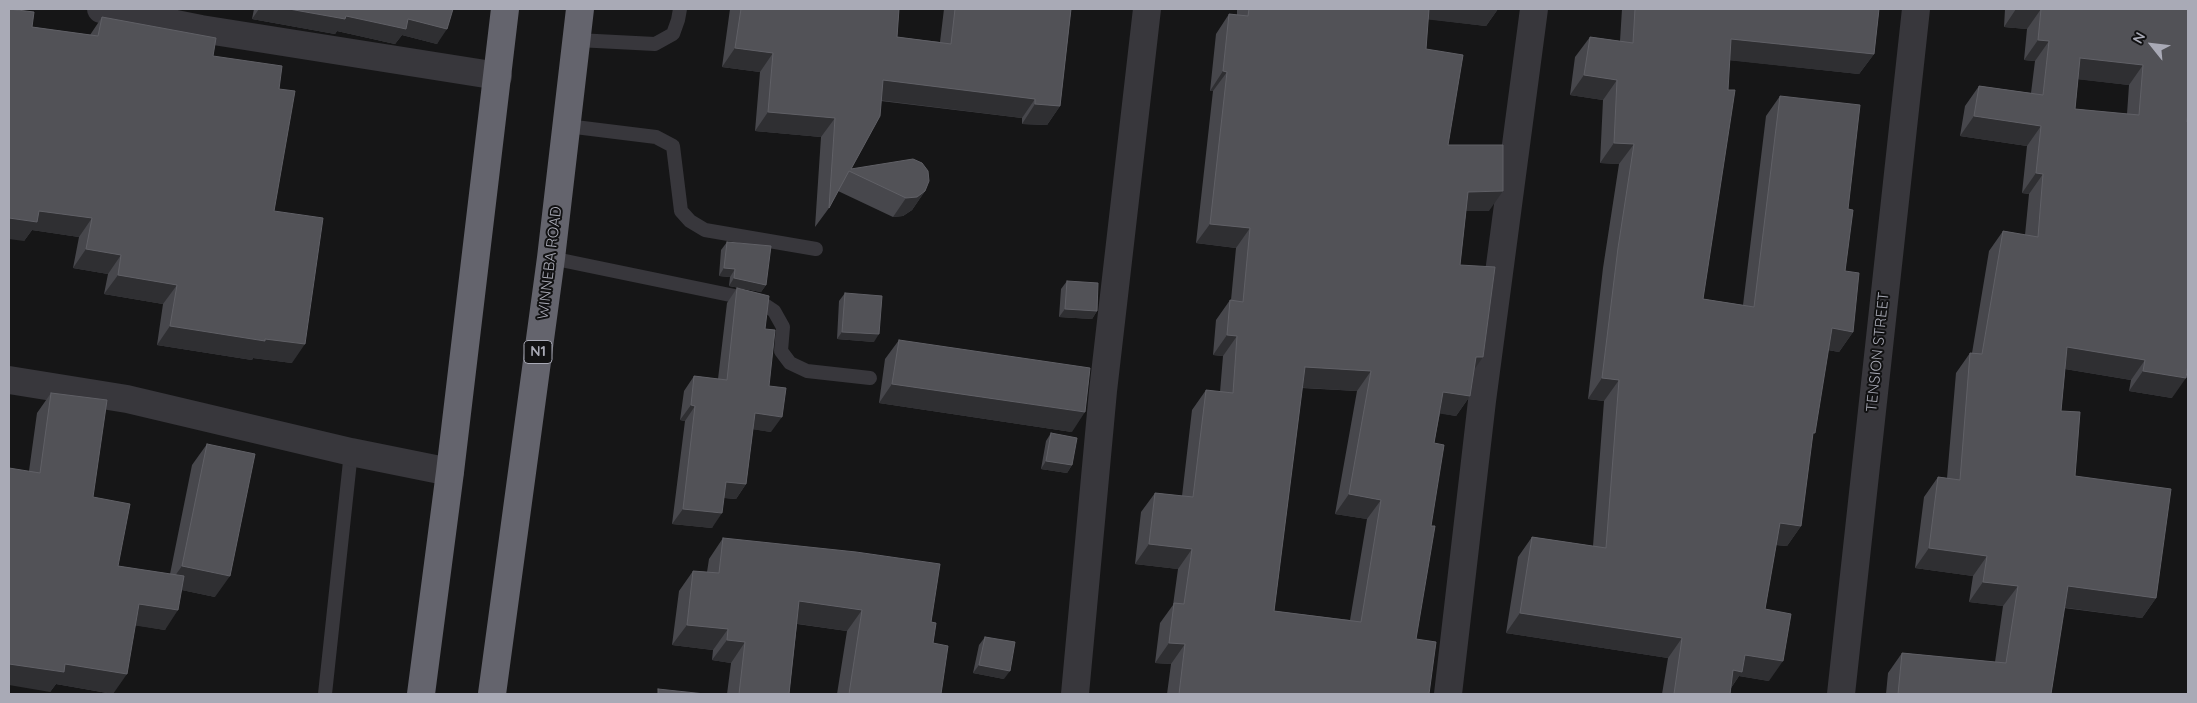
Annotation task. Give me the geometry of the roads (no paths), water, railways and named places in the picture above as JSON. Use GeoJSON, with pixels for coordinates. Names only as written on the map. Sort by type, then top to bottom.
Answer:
{"type":"FeatureCollection","features":[{"type":"Feature","properties":{"kind":"highway"},"geometry":{"type":"LineString","coordinates":[[421,694],[450,472],[505,9]]}},
{"type":"Feature","properties":{"kind":"highway","name":"WINNEBA ROAD"},"geometry":{"type":"LineString","coordinates":[[492,694],[551,258],[580,9]]}},
{"type":"Feature","properties":{"kind":"street"},"geometry":{"type":"LineString","coordinates":[[101,9],[201,29],[498,76]]}},
{"type":"Feature","properties":{"kind":"street"},"geometry":{"type":"LineString","coordinates":[[1075,694],[1104,392],[1147,9]]}},
{"type":"Feature","properties":{"kind":"street"},"geometry":{"type":"LineString","coordinates":[[1448,694],[1482,401],[1534,9]]}},
{"type":"Feature","properties":{"kind":"street","name":"TENSION STREET"},"geometry":{"type":"LineString","coordinates":[[1841,694],[1916,9]]}},
{"type":"Feature","properties":{"kind":"street"},"geometry":{"type":"LineString","coordinates":[[9,380],[127,399],[352,452],[450,472]]}},
{"type":"Feature","properties":{"kind":"lane"},"geometry":{"type":"LineString","coordinates":[[577,40],[655,44],[673,34],[680,9]]}},
{"type":"Feature","properties":{"kind":"lane"},"geometry":{"type":"LineString","coordinates":[[567,126],[656,137],[673,146],[681,211],[690,222],[704,230],[816,249]]}},
{"type":"Feature","properties":{"kind":"lane"},"geometry":{"type":"LineString","coordinates":[[551,258],[759,301],[774,311],[783,327],[781,351],[790,363],[807,371],[870,378]]}},
{"type":"Feature","properties":{"kind":"lane"},"geometry":{"type":"LineString","coordinates":[[325,694],[352,452]]}}]}
